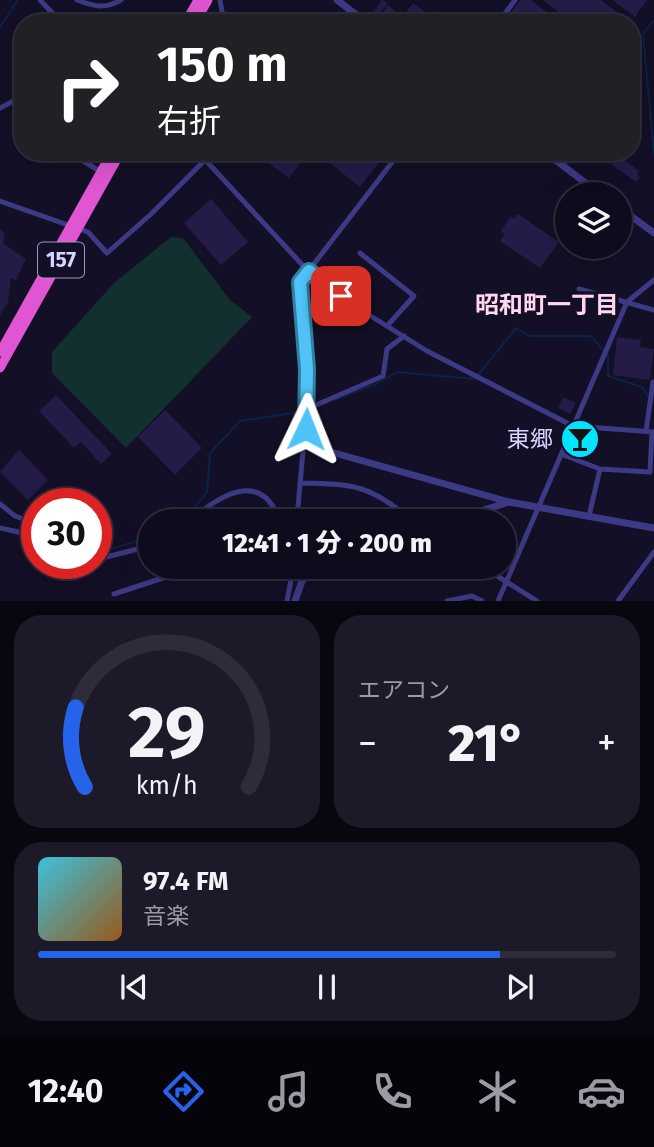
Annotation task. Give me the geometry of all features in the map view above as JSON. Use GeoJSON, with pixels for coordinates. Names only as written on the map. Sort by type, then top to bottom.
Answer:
{"type":"FeatureCollection","features":[{"type":"Feature","properties":{"kind":"highway","name":"157"},"geometry":{"type":"LineString","coordinates":[[0,368],[109,161]]}},
{"type":"Feature","properties":{"kind":"highway","name":"157"},"geometry":{"type":"LineString","coordinates":[[104,174],[114,161]]}},
{"type":"Feature","properties":{"kind":"highway","name":"157"},"geometry":{"type":"LineString","coordinates":[[0,352],[75,227]]}},
{"type":"Feature","properties":{"kind":"street"},"geometry":{"type":"LineString","coordinates":[[40,0],[53,14]]}},
{"type":"Feature","properties":{"kind":"street"},"geometry":{"type":"LineString","coordinates":[[76,0],[97,7],[107,7],[121,0]]}},
{"type":"Feature","properties":{"kind":"street"},"geometry":{"type":"LineString","coordinates":[[337,0],[355,14]]}},
{"type":"Feature","properties":{"kind":"street"},"geometry":{"type":"LineString","coordinates":[[83,161],[104,174]]}},
{"type":"Feature","properties":{"kind":"street"},"geometry":{"type":"LineString","coordinates":[[0,201],[88,232],[107,253],[204,161]]}},
{"type":"Feature","properties":{"kind":"street"},"geometry":{"type":"LineString","coordinates":[[206,161],[309,271],[387,326],[573,426],[651,432]]}},
{"type":"Feature","properties":{"kind":"street"},"geometry":{"type":"LineString","coordinates":[[298,509],[306,446],[307,409],[300,282],[393,161]]}},
{"type":"Feature","properties":{"kind":"street"},"geometry":{"type":"LineString","coordinates":[[557,161],[584,182]]}},
{"type":"Feature","properties":{"kind":"street"},"geometry":{"type":"LineString","coordinates":[[632,217],[654,233]]}},
{"type":"Feature","properties":{"kind":"street"},"geometry":{"type":"LineString","coordinates":[[360,253],[414,296],[387,326]]}},
{"type":"Feature","properties":{"kind":"street"},"geometry":{"type":"LineString","coordinates":[[498,601],[627,302],[654,281]]}},
{"type":"Feature","properties":{"kind":"street"},"geometry":{"type":"LineString","coordinates":[[579,289],[654,310]]}},
{"type":"Feature","properties":{"kind":"street"},"geometry":{"type":"LineString","coordinates":[[307,409],[383,376],[387,349],[404,336]]}},
{"type":"Feature","properties":{"kind":"street"},"geometry":{"type":"LineString","coordinates":[[561,453],[600,469],[650,472],[653,382]]}},
{"type":"Feature","properties":{"kind":"street"},"geometry":{"type":"LineString","coordinates":[[306,446],[509,502],[654,528]]}},
{"type":"Feature","properties":{"kind":"street"},"geometry":{"type":"LineString","coordinates":[[589,516],[600,469]]}},
{"type":"Feature","properties":{"kind":"street"},"geometry":{"type":"LineString","coordinates":[[301,483],[338,482],[361,488],[385,498],[398,509]]}},
{"type":"Feature","properties":{"kind":"street"},"geometry":{"type":"LineString","coordinates":[[206,509],[219,499],[245,489],[261,493],[271,509]]}},
{"type":"Feature","properties":{"kind":"street"},"geometry":{"type":"LineString","coordinates":[[487,509],[509,502]]}},
{"type":"Feature","properties":{"kind":"street"},"geometry":{"type":"LineString","coordinates":[[0,504],[21,518]]}},
{"type":"Feature","properties":{"kind":"street"},"geometry":{"type":"LineString","coordinates":[[0,528],[21,533]]}},
{"type":"Feature","properties":{"kind":"street"},"geometry":{"type":"LineString","coordinates":[[112,555],[138,548]]}},
{"type":"Feature","properties":{"kind":"street"},"geometry":{"type":"LineString","coordinates":[[620,601],[654,552]]}},
{"type":"Feature","properties":{"kind":"street"},"geometry":{"type":"LineString","coordinates":[[114,594],[160,579]]}},
{"type":"Feature","properties":{"kind":"street"},"geometry":{"type":"LineString","coordinates":[[287,601],[291,579]]}},
{"type":"Feature","properties":{"kind":"street"},"geometry":{"type":"LineString","coordinates":[[501,579],[537,601]]}},
{"type":"Feature","properties":{"kind":"street"},"geometry":{"type":"LineString","coordinates":[[295,601],[302,581]]}},
{"type":"Feature","properties":{"kind":"street"},"geometry":{"type":"LineString","coordinates":[[447,601],[472,596],[482,601]]}},
{"type":"Feature","properties":{"kind":"green space"},"geometry":{"type":"Polygon","coordinates":[[[171,237],[183,238],[230,300],[252,317],[126,448],[52,373],[52,352],[114,283],[171,237]]]}},
{"type":"Feature","properties":{"kind":"building"},"geometry":{"type":"Polygon","coordinates":[[[382,0],[388,3],[379,14],[374,11],[382,0]]]}},
{"type":"Feature","properties":{"kind":"building"},"geometry":{"type":"Polygon","coordinates":[[[520,0],[531,0],[549,14],[510,14],[520,0]]]}},
{"type":"Feature","properties":{"kind":"building"},"geometry":{"type":"Polygon","coordinates":[[[543,0],[601,0],[619,14],[561,14],[543,0]]]}},
{"type":"Feature","properties":{"kind":"building"},"geometry":{"type":"Polygon","coordinates":[[[612,0],[647,0],[637,14],[631,14],[612,0]]]}},
{"type":"Feature","properties":{"kind":"building"},"geometry":{"type":"Polygon","coordinates":[[[413,3],[428,14],[409,14],[406,12],[413,3]]]}},
{"type":"Feature","properties":{"kind":"building"},"geometry":{"type":"Polygon","coordinates":[[[388,5],[395,11],[393,14],[382,14],[388,5]]]}},
{"type":"Feature","properties":{"kind":"building"},"geometry":{"type":"Polygon","coordinates":[[[266,161],[301,161],[289,178],[266,161]]]}},
{"type":"Feature","properties":{"kind":"building"},"geometry":{"type":"Polygon","coordinates":[[[327,161],[380,161],[360,187],[327,161]]]}},
{"type":"Feature","properties":{"kind":"building"},"geometry":{"type":"Polygon","coordinates":[[[613,161],[626,161],[639,171],[637,174],[640,177],[636,182],[611,164],[613,161]]]}},
{"type":"Feature","properties":{"kind":"building"},"geometry":{"type":"Polygon","coordinates":[[[211,199],[248,242],[221,265],[184,223],[211,199]]]}},
{"type":"Feature","properties":{"kind":"building"},"geometry":{"type":"Polygon","coordinates":[[[518,214],[555,239],[555,247],[540,268],[500,241],[505,234],[501,231],[511,216],[514,219],[518,214]]]}},
{"type":"Feature","properties":{"kind":"building"},"geometry":{"type":"Polygon","coordinates":[[[0,230],[5,233],[3,243],[26,259],[16,280],[11,278],[8,302],[0,315],[0,230]]]}},
{"type":"Feature","properties":{"kind":"building"},"geometry":{"type":"Polygon","coordinates":[[[617,337],[641,340],[640,347],[654,349],[650,380],[613,375],[617,337]]]}},
{"type":"Feature","properties":{"kind":"building"},"geometry":{"type":"Polygon","coordinates":[[[56,395],[112,454],[101,464],[81,442],[74,448],[39,411],[56,395]]]}},
{"type":"Feature","properties":{"kind":"building"},"geometry":{"type":"Polygon","coordinates":[[[563,397],[576,403],[570,414],[558,408],[563,397]]]}},
{"type":"Feature","properties":{"kind":"building"},"geometry":{"type":"Polygon","coordinates":[[[165,410],[202,448],[175,475],[138,437],[165,410]]]}},
{"type":"Feature","properties":{"kind":"building"},"geometry":{"type":"Polygon","coordinates":[[[19,450],[48,480],[40,488],[21,488],[21,493],[0,472],[19,450]]]}},
{"type":"Feature","properties":{"kind":"waterway"},"geometry":{"type":"LineString","coordinates":[[0,27],[18,0]]}},
{"type":"Feature","properties":{"kind":"waterway"},"geometry":{"type":"LineString","coordinates":[[654,20],[643,34],[654,154]]}},
{"type":"Feature","properties":{"kind":"waterway"},"geometry":{"type":"LineString","coordinates":[[478,375],[516,328],[529,336],[591,336],[608,356],[608,376],[642,387],[649,398]]}},
{"type":"Feature","properties":{"kind":"waterway"},"geometry":{"type":"LineString","coordinates":[[334,400],[376,384],[397,372],[474,379]]}},
{"type":"Feature","properties":{"kind":"waterway"},"geometry":{"type":"LineString","coordinates":[[193,509],[207,492],[210,453],[240,421],[306,411]]}},
{"type":"Feature","properties":{"kind":"waterway"},"geometry":{"type":"LineString","coordinates":[[10,532],[21,536]]}},
{"type":"Feature","properties":{"kind":"waterway"},"geometry":{"type":"LineString","coordinates":[[112,549],[138,541]]}},
{"type":"Feature","properties":{"kind":"place","name":"東郷"},"geometry":{"type":"Point","coordinates":[580,439]}},
{"type":"Feature","properties":{"kind":"district","name":"昭和町一丁目"},"geometry":{"type":"Point","coordinates":[547,305]}},
{"type":"Feature","properties":{"kind":"route"},"geometry":{"type":"LineString","coordinates":[[306,429],[307,369],[300,282],[309,271],[341,296]]}}]}
